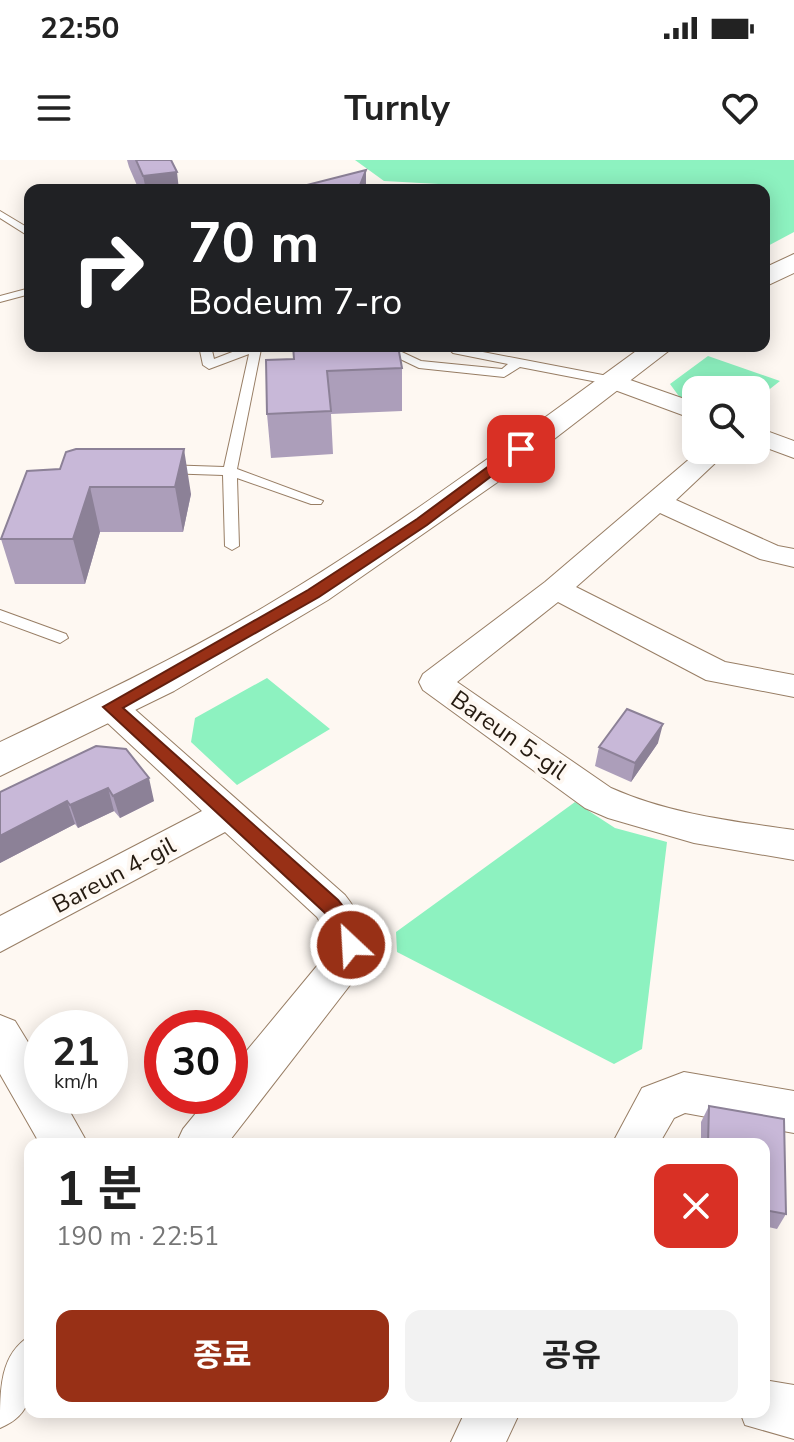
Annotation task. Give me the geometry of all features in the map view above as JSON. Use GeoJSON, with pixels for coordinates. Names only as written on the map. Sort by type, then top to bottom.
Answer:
{"type":"FeatureCollection","features":[{"type":"Feature","properties":{"kind":"street"},"geometry":{"type":"LineString","coordinates":[[770,276],[794,262]]}},
{"type":"Feature","properties":{"kind":"street"},"geometry":{"type":"LineString","coordinates":[[0,760],[111,707],[313,593],[422,522],[653,352]]}},
{"type":"Feature","properties":{"kind":"street"},"geometry":{"type":"LineString","coordinates":[[613,381],[682,407]]}},
{"type":"Feature","properties":{"kind":"street"},"geometry":{"type":"LineString","coordinates":[[770,441],[794,450]]}},
{"type":"Feature","properties":{"kind":"street","name":"Bareun 5-gil"},"geometry":{"type":"LineString","coordinates":[[700,464],[556,589],[435,682],[598,798],[627,813],[658,823],[794,845]]}},
{"type":"Feature","properties":{"kind":"street"},"geometry":{"type":"LineString","coordinates":[[656,501],[770,553],[794,558]]}},
{"type":"Feature","properties":{"kind":"street"},"geometry":{"type":"LineString","coordinates":[[556,589],[717,672],[794,686]]}},
{"type":"Feature","properties":{"kind":"street"},"geometry":{"type":"LineString","coordinates":[[111,707],[331,906],[347,926],[351,945],[343,964],[204,1138]]}},
{"type":"Feature","properties":{"kind":"street","name":"Bareun 4-gil"},"geometry":{"type":"LineString","coordinates":[[0,935],[228,814]]}},
{"type":"Feature","properties":{"kind":"street"},"geometry":{"type":"LineString","coordinates":[[0,1034],[61,1138]]}},
{"type":"Feature","properties":{"kind":"street"},"geometry":{"type":"LineString","coordinates":[[638,1138],[658,1103],[684,1092],[794,1112]]}},
{"type":"Feature","properties":{"kind":"street"},"geometry":{"type":"LineString","coordinates":[[0,1402],[24,1370]]}},
{"type":"Feature","properties":{"kind":"street"},"geometry":{"type":"LineString","coordinates":[[770,1407],[794,1412]]}},
{"type":"Feature","properties":{"kind":"street"},"geometry":{"type":"LineString","coordinates":[[478,1442],[490,1418]]}},
{"type":"Feature","properties":{"kind":"lane"},"geometry":{"type":"LineString","coordinates":[[0,214],[24,230]]}},
{"type":"Feature","properties":{"kind":"lane"},"geometry":{"type":"LineString","coordinates":[[0,299],[24,293]]}},
{"type":"Feature","properties":{"kind":"lane"},"geometry":{"type":"LineString","coordinates":[[206,352],[209,365],[242,352]]}},
{"type":"Feature","properties":{"kind":"lane"},"geometry":{"type":"LineString","coordinates":[[232,546],[230,471],[256,352]]}},
{"type":"Feature","properties":{"kind":"lane"},"geometry":{"type":"LineString","coordinates":[[392,352],[419,364],[504,373],[518,363]]}},
{"type":"Feature","properties":{"kind":"lane"},"geometry":{"type":"LineString","coordinates":[[462,352],[613,381]]}},
{"type":"Feature","properties":{"kind":"lane"},"geometry":{"type":"LineString","coordinates":[[142,469],[230,471],[316,501]]}},
{"type":"Feature","properties":{"kind":"lane"},"geometry":{"type":"LineString","coordinates":[[0,615],[60,638]]}},
{"type":"Feature","properties":{"kind":"green space"},"geometry":{"type":"Polygon","coordinates":[[[355,160],[794,160],[794,232],[770,245],[770,184],[439,184],[384,181],[355,160]]]}},
{"type":"Feature","properties":{"kind":"green space"},"geometry":{"type":"Polygon","coordinates":[[[708,356],[766,376],[682,376],[682,399],[670,384],[708,356]]]}},
{"type":"Feature","properties":{"kind":"green space"},"geometry":{"type":"Polygon","coordinates":[[[770,378],[780,381],[770,389],[770,378]]]}},
{"type":"Feature","properties":{"kind":"green space"},"geometry":{"type":"Polygon","coordinates":[[[267,678],[330,729],[237,785],[191,742],[195,718],[267,678]]]}},
{"type":"Feature","properties":{"kind":"green space"},"geometry":{"type":"Polygon","coordinates":[[[575,802],[615,828],[667,842],[642,1049],[614,1064],[397,952],[396,932],[575,802]]]}},
{"type":"Feature","properties":{"kind":"building"},"geometry":{"type":"Polygon","coordinates":[[[136,160],[171,160],[177,172],[143,176],[136,160]]]}},
{"type":"Feature","properties":{"kind":"building"},"geometry":{"type":"Polygon","coordinates":[[[366,170],[360,184],[311,184],[366,170]]]}},
{"type":"Feature","properties":{"kind":"building"},"geometry":{"type":"Polygon","coordinates":[[[293,352],[399,352],[402,368],[327,371],[331,411],[267,414],[266,360],[294,359],[293,352]]]}},
{"type":"Feature","properties":{"kind":"building"},"geometry":{"type":"Polygon","coordinates":[[[76,449],[184,449],[175,487],[90,487],[73,539],[1,539],[27,471],[60,469],[66,452],[76,449]]]}},
{"type":"Feature","properties":{"kind":"building"},"geometry":{"type":"Polygon","coordinates":[[[627,709],[663,724],[635,763],[599,747],[627,709]]]}},
{"type":"Feature","properties":{"kind":"building"},"geometry":{"type":"Polygon","coordinates":[[[96,746],[126,749],[149,778],[113,796],[108,788],[70,805],[67,801],[0,836],[0,792],[96,746]]]}},
{"type":"Feature","properties":{"kind":"building"},"geometry":{"type":"Polygon","coordinates":[[[709,1106],[784,1119],[786,1214],[770,1211],[770,1138],[708,1138],[709,1106]]]}},
{"type":"Feature","properties":{"kind":"route"},"geometry":{"type":"LineString","coordinates":[[351,945],[347,926],[331,906],[111,707],[313,593],[422,522],[521,449]]}}]}
